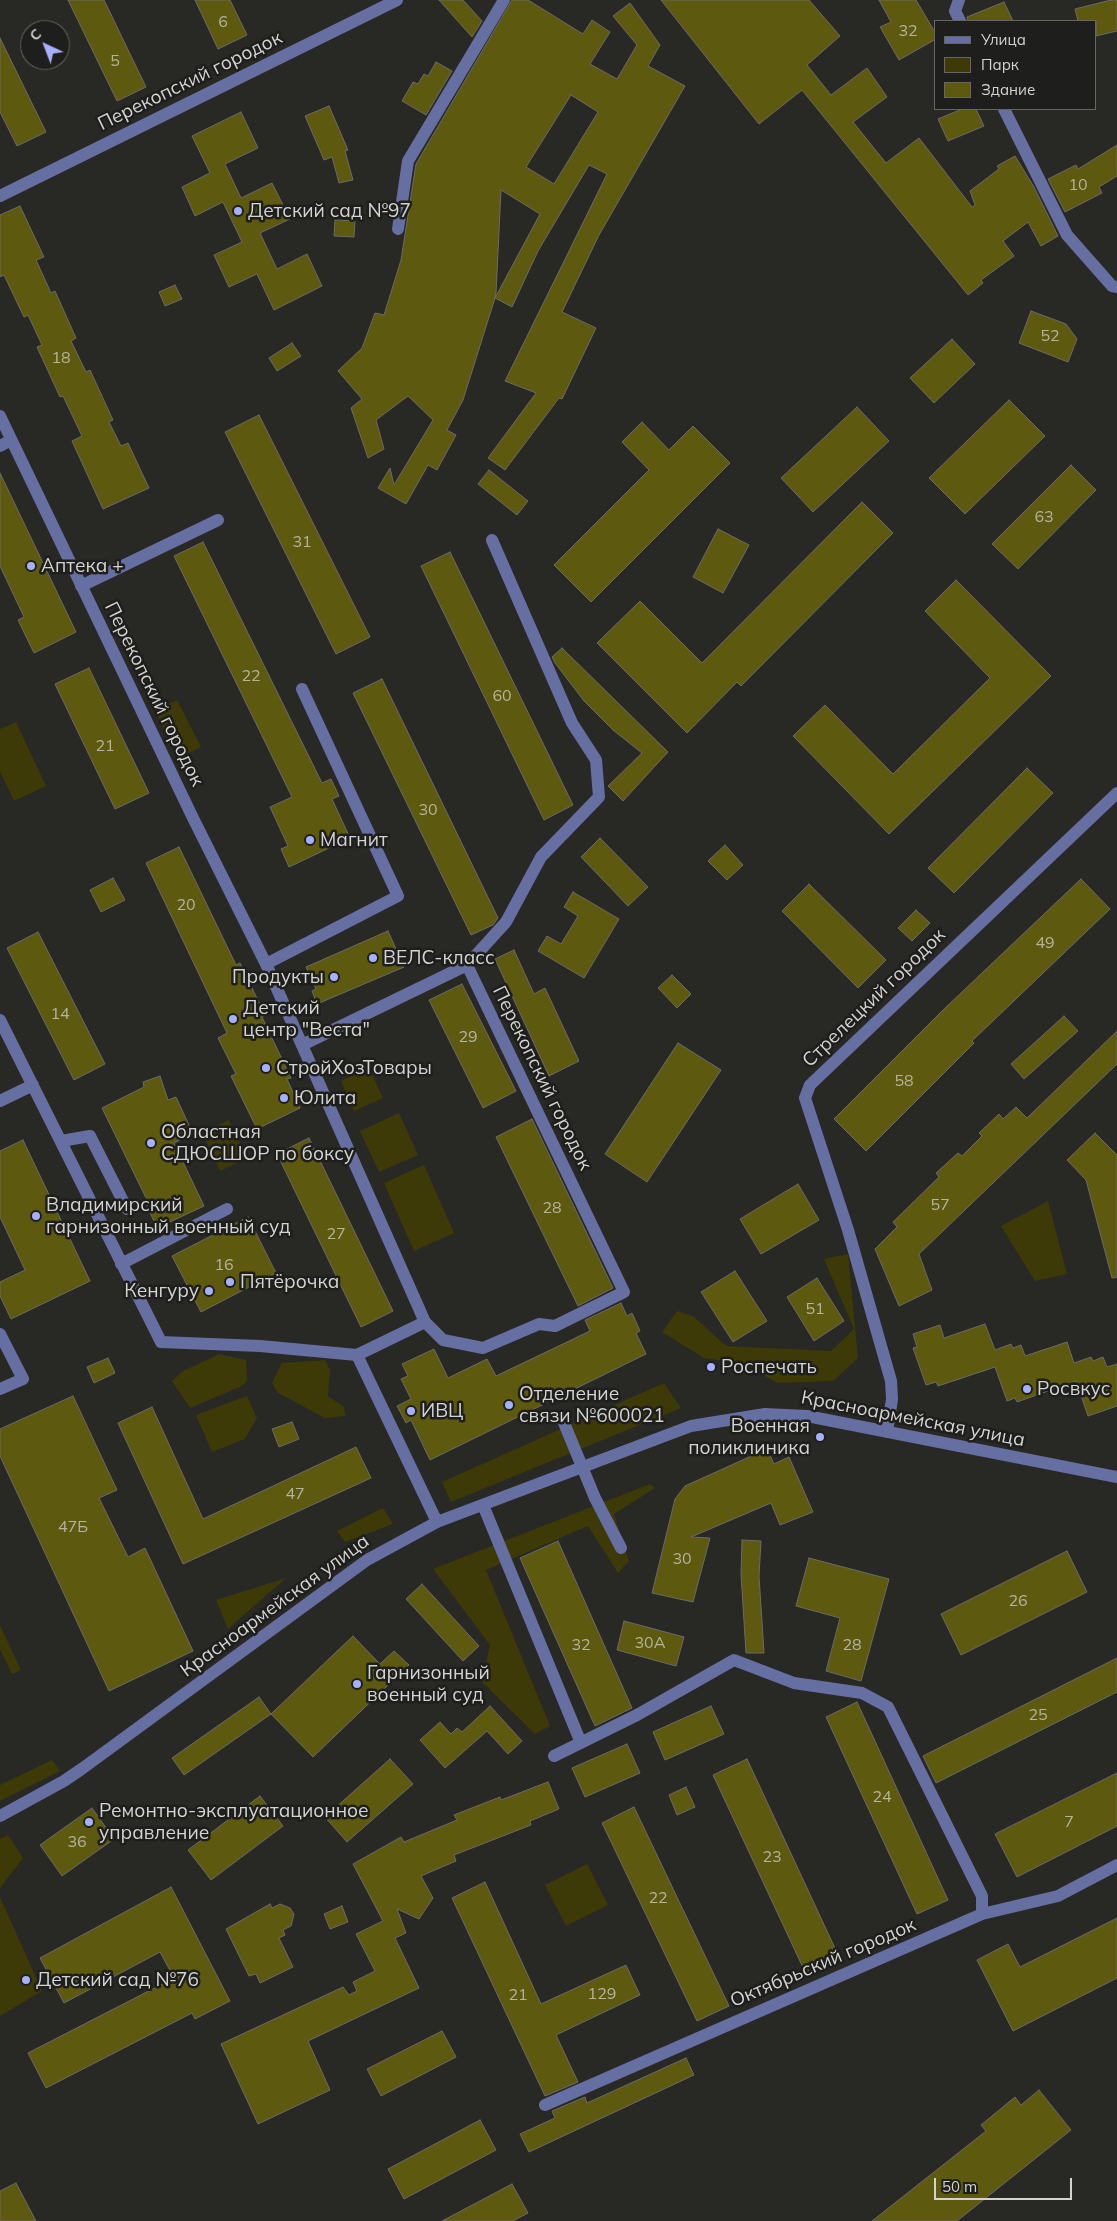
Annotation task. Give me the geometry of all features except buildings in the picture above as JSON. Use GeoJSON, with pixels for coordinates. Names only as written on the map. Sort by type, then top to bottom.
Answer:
{"type":"FeatureCollection","features":[{"type":"Feature","properties":{"kind":"street","name":"Перекопский городок"},"geometry":{"type":"LineString","coordinates":[[0,196],[397,0]]}},
{"type":"Feature","properties":{"kind":"street"},"geometry":{"type":"LineString","coordinates":[[398,229],[408,161],[504,0]]}},
{"type":"Feature","properties":{"kind":"street"},"geometry":{"type":"LineString","coordinates":[[947,0],[958,11]]}},
{"type":"Feature","properties":{"kind":"street"},"geometry":{"type":"LineString","coordinates":[[1004,110],[1067,235],[1112,286],[1117,287]]}},
{"type":"Feature","properties":{"kind":"street","name":"Перекопский городок"},"geometry":{"type":"LineString","coordinates":[[0,416],[6,443],[81,586],[266,964],[425,1322],[443,1340],[483,1348],[539,1324],[555,1326],[624,1292],[467,965]]}},
{"type":"Feature","properties":{"kind":"street"},"geometry":{"type":"LineString","coordinates":[[81,586],[218,520]]}},
{"type":"Feature","properties":{"kind":"street"},"geometry":{"type":"LineString","coordinates":[[302,1045],[467,965],[506,922],[541,857],[599,796],[596,760],[572,723],[492,540]]}},
{"type":"Feature","properties":{"kind":"street"},"geometry":{"type":"LineString","coordinates":[[266,964],[398,896],[302,689]]}},
{"type":"Feature","properties":{"kind":"street","name":"Стрелецкий городок"},"geometry":{"type":"LineString","coordinates":[[887,1432],[892,1399],[891,1381],[848,1230],[805,1098],[810,1085],[1117,793]]}},
{"type":"Feature","properties":{"kind":"street"},"geometry":{"type":"LineString","coordinates":[[0,1020],[161,1342],[260,1346],[357,1355],[425,1322]]}},
{"type":"Feature","properties":{"kind":"street"},"geometry":{"type":"LineString","coordinates":[[0,1101],[33,1085]]}},
{"type":"Feature","properties":{"kind":"street"},"geometry":{"type":"LineString","coordinates":[[61,1141],[90,1136],[127,1209]]}},
{"type":"Feature","properties":{"kind":"street"},"geometry":{"type":"LineString","coordinates":[[121,1264],[226,1209]]}},
{"type":"Feature","properties":{"kind":"street"},"geometry":{"type":"LineString","coordinates":[[0,1334],[23,1379],[0,1389]]}},
{"type":"Feature","properties":{"kind":"street"},"geometry":{"type":"LineString","coordinates":[[357,1355],[437,1522]]}},
{"type":"Feature","properties":{"kind":"street","name":"Красноармейская улица"},"geometry":{"type":"LineString","coordinates":[[0,1816],[64,1781],[83,1768],[367,1560],[437,1522],[691,1426],[766,1414],[828,1418],[887,1432],[1117,1477]]}},
{"type":"Feature","properties":{"kind":"street"},"geometry":{"type":"LineString","coordinates":[[564,1423],[582,1467],[621,1548]]}},
{"type":"Feature","properties":{"kind":"street"},"geometry":{"type":"LineString","coordinates":[[483,1505],[581,1743]]}},
{"type":"Feature","properties":{"kind":"street"},"geometry":{"type":"LineString","coordinates":[[554,1756],[641,1713],[734,1660],[794,1683],[862,1693],[888,1708],[982,1896],[982,1914]]}},
{"type":"Feature","properties":{"kind":"street","name":"Октябрьский городок"},"geometry":{"type":"LineString","coordinates":[[545,2105],[982,1914],[1058,1896],[1117,1865]]}},
{"type":"Feature","properties":{"kind":"green space"},"geometry":{"type":"Polygon","coordinates":[[[177,700],[201,747],[179,758],[155,711],[177,700]]]}},
{"type":"Feature","properties":{"kind":"green space"},"geometry":{"type":"Polygon","coordinates":[[[16,722],[46,786],[14,801],[0,771],[0,729],[16,722]]]}},
{"type":"Feature","properties":{"kind":"green space"},"geometry":{"type":"Polygon","coordinates":[[[369,1068],[383,1098],[354,1111],[341,1081],[369,1068]]]}},
{"type":"Feature","properties":{"kind":"green space"},"geometry":{"type":"Polygon","coordinates":[[[399,1113],[418,1155],[379,1172],[360,1131],[399,1113]]]}},
{"type":"Feature","properties":{"kind":"green space"},"geometry":{"type":"Polygon","coordinates":[[[229,1120],[247,1158],[220,1171],[202,1133],[229,1120]]]}},
{"type":"Feature","properties":{"kind":"green space"},"geometry":{"type":"Polygon","coordinates":[[[424,1165],[454,1233],[414,1251],[384,1183],[424,1165]]]}},
{"type":"Feature","properties":{"kind":"green space"},"geometry":{"type":"Polygon","coordinates":[[[1048,1201],[1067,1274],[1035,1281],[1001,1226],[1048,1201]]]}},
{"type":"Feature","properties":{"kind":"green space"},"geometry":{"type":"Polygon","coordinates":[[[848,1254],[858,1358],[833,1381],[778,1383],[743,1364],[704,1358],[662,1332],[677,1311],[693,1316],[726,1346],[831,1351],[854,1329],[824,1259],[848,1254]]]}},
{"type":"Feature","properties":{"kind":"green space"},"geometry":{"type":"Polygon","coordinates":[[[219,1354],[246,1360],[247,1381],[242,1386],[190,1408],[172,1381],[183,1371],[219,1354]]]}},
{"type":"Feature","properties":{"kind":"green space"},"geometry":{"type":"Polygon","coordinates":[[[325,1360],[330,1370],[328,1396],[344,1407],[345,1416],[325,1418],[278,1393],[272,1383],[282,1363],[325,1360]]]}},
{"type":"Feature","properties":{"kind":"green space"},"geometry":{"type":"Polygon","coordinates":[[[664,1383],[681,1408],[451,1502],[442,1482],[664,1383]]]}},
{"type":"Feature","properties":{"kind":"green space"},"geometry":{"type":"Polygon","coordinates":[[[247,1396],[257,1418],[245,1439],[212,1452],[196,1415],[247,1396]]]}},
{"type":"Feature","properties":{"kind":"green space"},"geometry":{"type":"Polygon","coordinates":[[[650,1484],[655,1488],[614,1514],[629,1561],[618,1573],[588,1526],[486,1570],[550,1726],[535,1734],[482,1682],[490,1645],[433,1569],[650,1484]]]}},
{"type":"Feature","properties":{"kind":"green space"},"geometry":{"type":"Polygon","coordinates":[[[383,1508],[393,1524],[345,1542],[337,1531],[383,1508]]]}},
{"type":"Feature","properties":{"kind":"green space"},"geometry":{"type":"Polygon","coordinates":[[[286,1578],[228,1629],[216,1600],[286,1578]]]}},
{"type":"Feature","properties":{"kind":"green space"},"geometry":{"type":"Polygon","coordinates":[[[0,1625],[21,1670],[12,1674],[0,1649],[0,1625]]]}},
{"type":"Feature","properties":{"kind":"green space"},"geometry":{"type":"Polygon","coordinates":[[[52,1760],[60,1771],[0,1801],[0,1785],[52,1760]]]}},
{"type":"Feature","properties":{"kind":"green space"},"geometry":{"type":"Polygon","coordinates":[[[8,1835],[23,1858],[0,1888],[0,1839],[8,1835]]]}},
{"type":"Feature","properties":{"kind":"green space"},"geometry":{"type":"Polygon","coordinates":[[[587,1864],[608,1905],[566,1926],[545,1885],[587,1864]]]}},
{"type":"Feature","properties":{"kind":"green space"},"geometry":{"type":"Polygon","coordinates":[[[0,1897],[42,1991],[0,2016],[0,1897]]]}},
{"type":"Feature","properties":{"kind":"place","name":"Детский сад №97"},"geometry":{"type":"Point","coordinates":[238,211]}},
{"type":"Feature","properties":{"kind":"place","name":"Аптека +"},"geometry":{"type":"Point","coordinates":[31,566]}},
{"type":"Feature","properties":{"kind":"place","name":"Магнит"},"geometry":{"type":"Point","coordinates":[310,840]}},
{"type":"Feature","properties":{"kind":"place","name":"ВЕЛС-класс"},"geometry":{"type":"Point","coordinates":[373,958]}},
{"type":"Feature","properties":{"kind":"place","name":"Продукты"},"geometry":{"type":"Point","coordinates":[334,977]}},
{"type":"Feature","properties":{"kind":"place","name":"Детский центр \"Веста\""},"geometry":{"type":"Point","coordinates":[233,1019]}},
{"type":"Feature","properties":{"kind":"place","name":"СтройХозТовары"},"geometry":{"type":"Point","coordinates":[266,1068]}},
{"type":"Feature","properties":{"kind":"place","name":"Юлита"},"geometry":{"type":"Point","coordinates":[284,1098]}},
{"type":"Feature","properties":{"kind":"place","name":"Областная СДЮСШОР по боксу"},"geometry":{"type":"Point","coordinates":[151,1143]}},
{"type":"Feature","properties":{"kind":"place","name":"Владимирский гарнизонный военный суд"},"geometry":{"type":"Point","coordinates":[36,1216]}},
{"type":"Feature","properties":{"kind":"place","name":"Пятёрочка"},"geometry":{"type":"Point","coordinates":[230,1282]}},
{"type":"Feature","properties":{"kind":"place","name":"Кенгуру"},"geometry":{"type":"Point","coordinates":[209,1291]}},
{"type":"Feature","properties":{"kind":"place","name":"Роспечать"},"geometry":{"type":"Point","coordinates":[711,1367]}},
{"type":"Feature","properties":{"kind":"place","name":"Росвкус"},"geometry":{"type":"Point","coordinates":[1027,1389]}},
{"type":"Feature","properties":{"kind":"place","name":"Отделение связи №600021"},"geometry":{"type":"Point","coordinates":[509,1405]}},
{"type":"Feature","properties":{"kind":"place","name":"ИВЦ"},"geometry":{"type":"Point","coordinates":[411,1411]}},
{"type":"Feature","properties":{"kind":"place","name":"Военная поликлиника"},"geometry":{"type":"Point","coordinates":[820,1437]}},
{"type":"Feature","properties":{"kind":"place","name":"Гарнизонный военный суд"},"geometry":{"type":"Point","coordinates":[357,1684]}},
{"type":"Feature","properties":{"kind":"place","name":"Ремонтно-эксплуатационное управление"},"geometry":{"type":"Point","coordinates":[89,1822]}},
{"type":"Feature","properties":{"kind":"place","name":"Детский сад №76"},"geometry":{"type":"Point","coordinates":[26,1980]}}]}
